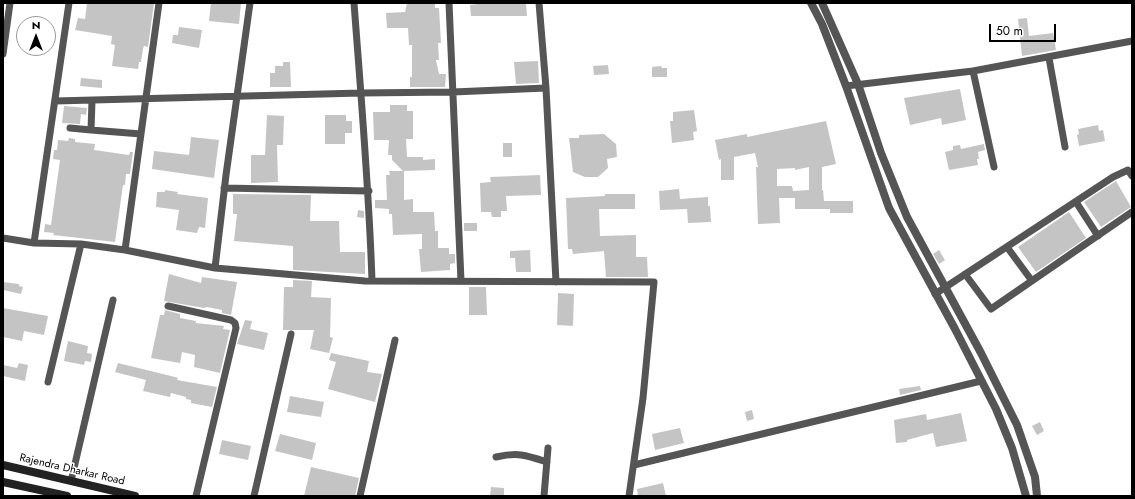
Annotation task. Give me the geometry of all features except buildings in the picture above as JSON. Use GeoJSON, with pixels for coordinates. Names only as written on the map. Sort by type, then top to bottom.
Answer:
{"type":"FeatureCollection","features":[{"type":"Feature","properties":{"kind":"main road","name":"Rajendra Dharkar Road"},"geometry":{"type":"LineString","coordinates":[[3,465],[135,496]]}},
{"type":"Feature","properties":{"kind":"main road"},"geometry":{"type":"LineString","coordinates":[[3,482],[68,496]]}},
{"type":"Feature","properties":{"kind":"street"},"geometry":{"type":"LineString","coordinates":[[3,54],[5,29],[10,3]]}},
{"type":"Feature","properties":{"kind":"street"},"geometry":{"type":"LineString","coordinates":[[34,243],[69,3]]}},
{"type":"Feature","properties":{"kind":"street"},"geometry":{"type":"LineString","coordinates":[[126,250],[159,3]]}},
{"type":"Feature","properties":{"kind":"street"},"geometry":{"type":"LineString","coordinates":[[215,268],[224,188],[250,3]]}},
{"type":"Feature","properties":{"kind":"street"},"geometry":{"type":"LineString","coordinates":[[354,3],[361,93],[363,145],[369,191],[372,281]]}},
{"type":"Feature","properties":{"kind":"street"},"geometry":{"type":"LineString","coordinates":[[449,3],[461,281]]}},
{"type":"Feature","properties":{"kind":"street"},"geometry":{"type":"LineString","coordinates":[[539,3],[546,88],[556,282]]}},
{"type":"Feature","properties":{"kind":"street"},"geometry":{"type":"LineString","coordinates":[[811,3],[846,86],[889,208],[996,409],[1012,448],[1026,496]]}},
{"type":"Feature","properties":{"kind":"street"},"geometry":{"type":"LineString","coordinates":[[822,3],[858,84],[883,159],[907,217],[985,360],[1017,425],[1034,477],[1037,496]]}},
{"type":"Feature","properties":{"kind":"street"},"geometry":{"type":"LineString","coordinates":[[846,86],[973,71],[1132,42]]}},
{"type":"Feature","properties":{"kind":"street"},"geometry":{"type":"LineString","coordinates":[[1050,58],[1065,147]]}},
{"type":"Feature","properties":{"kind":"street"},"geometry":{"type":"LineString","coordinates":[[973,71],[994,167]]}},
{"type":"Feature","properties":{"kind":"street"},"geometry":{"type":"LineString","coordinates":[[55,101],[453,92],[546,88]]}},
{"type":"Feature","properties":{"kind":"street"},"geometry":{"type":"LineString","coordinates":[[90,130],[92,101]]}},
{"type":"Feature","properties":{"kind":"street"},"geometry":{"type":"LineString","coordinates":[[70,128],[141,134]]}},
{"type":"Feature","properties":{"kind":"street"},"geometry":{"type":"LineString","coordinates":[[873,163],[883,159]]}},
{"type":"Feature","properties":{"kind":"street"},"geometry":{"type":"LineString","coordinates":[[935,294],[1128,170],[1132,176]]}},
{"type":"Feature","properties":{"kind":"street"},"geometry":{"type":"LineString","coordinates":[[224,188],[369,191]]}},
{"type":"Feature","properties":{"kind":"street"},"geometry":{"type":"LineString","coordinates":[[1076,202],[1098,236]]}},
{"type":"Feature","properties":{"kind":"street"},"geometry":{"type":"LineString","coordinates":[[965,274],[991,309],[1132,212]]}},
{"type":"Feature","properties":{"kind":"street"},"geometry":{"type":"LineString","coordinates":[[3,238],[34,243],[81,244],[126,250],[215,268],[289,276],[372,281],[654,282],[643,398],[629,496]]}},
{"type":"Feature","properties":{"kind":"street"},"geometry":{"type":"LineString","coordinates":[[48,382],[81,244]]}},
{"type":"Feature","properties":{"kind":"street"},"geometry":{"type":"LineString","coordinates":[[1007,247],[1032,281]]}},
{"type":"Feature","properties":{"kind":"street"},"geometry":{"type":"LineString","coordinates":[[71,481],[113,300]]}},
{"type":"Feature","properties":{"kind":"street"},"geometry":{"type":"LineString","coordinates":[[168,306],[231,320],[235,323],[236,328],[196,496]]}},
{"type":"Feature","properties":{"kind":"street"},"geometry":{"type":"LineString","coordinates":[[254,496],[292,334]]}},
{"type":"Feature","properties":{"kind":"street"},"geometry":{"type":"LineString","coordinates":[[360,496],[395,340]]}},
{"type":"Feature","properties":{"kind":"street"},"geometry":{"type":"LineString","coordinates":[[974,366],[985,360]]}},
{"type":"Feature","properties":{"kind":"street"},"geometry":{"type":"LineString","coordinates":[[634,465],[981,381]]}},
{"type":"Feature","properties":{"kind":"street"},"geometry":{"type":"LineString","coordinates":[[544,496],[548,448]]}},
{"type":"Feature","properties":{"kind":"street"},"geometry":{"type":"LineString","coordinates":[[496,457],[514,453],[526,454],[547,462]]}}]}
